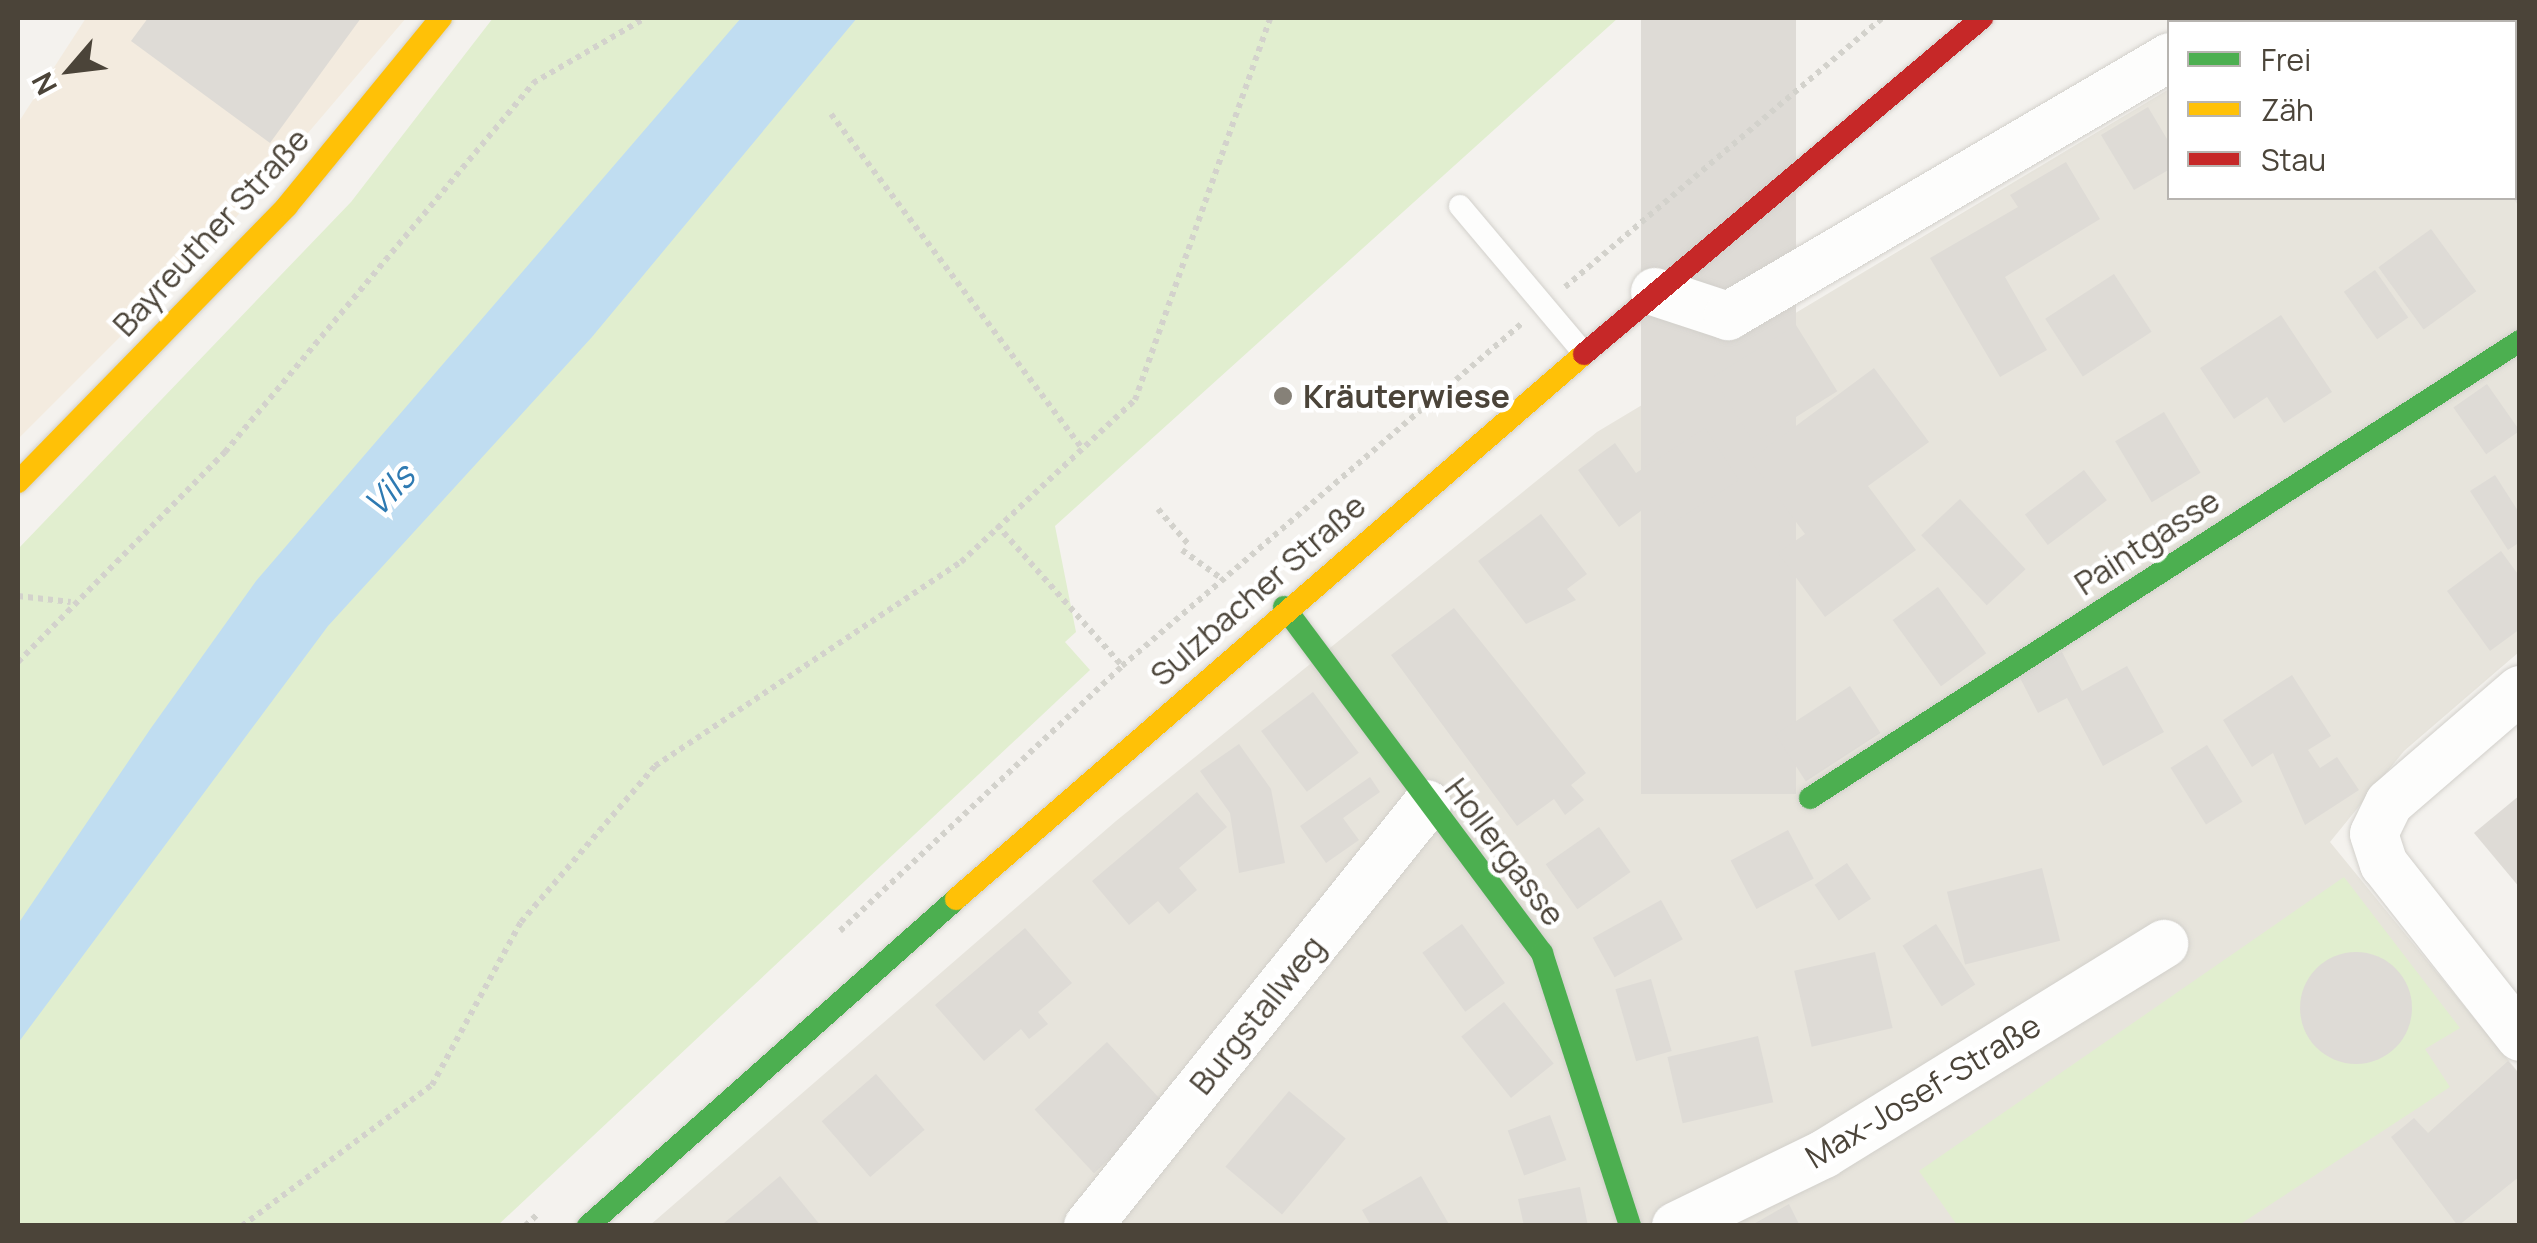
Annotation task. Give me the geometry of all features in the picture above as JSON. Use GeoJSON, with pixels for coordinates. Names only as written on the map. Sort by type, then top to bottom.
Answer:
{"type":"FeatureCollection","features":[{"type":"Feature","properties":{"kind":"street","name":"Bayreuther Straße"},"geometry":{"type":"LineString","coordinates":[[18,482],[288,206],[441,18]]}},
{"type":"Feature","properties":{"kind":"street","name":"Sulzbacher Straße"},"geometry":{"type":"LineString","coordinates":[[588,1226],[1284,607],[1982,18]]}},
{"type":"Feature","properties":{"kind":"street"},"geometry":{"type":"LineString","coordinates":[[1655,292],[1728,316],[2167,59]]}},
{"type":"Feature","properties":{"kind":"street","name":"Paintgasse"},"geometry":{"type":"LineString","coordinates":[[1810,798],[2520,341]]}},
{"type":"Feature","properties":{"kind":"street","name":"Hollergasse"},"geometry":{"type":"LineString","coordinates":[[1284,607],[1426,804],[1542,953],[1614,1155],[1630,1226]]}},
{"type":"Feature","properties":{"kind":"street"},"geometry":{"type":"LineString","coordinates":[[2520,690],[2389,802],[2374,834],[2384,864],[2520,1036]]}},
{"type":"Feature","properties":{"kind":"street","name":"Burgstallweg"},"geometry":{"type":"LineString","coordinates":[[1088,1226],[1426,804]]}},
{"type":"Feature","properties":{"kind":"street","name":"Max-Josef-Straße"},"geometry":{"type":"LineString","coordinates":[[1676,1226],[1824,1154],[2164,944]]}},
{"type":"Feature","properties":{"kind":"lane"},"geometry":{"type":"LineString","coordinates":[[1460,206],[1584,352]]}},
{"type":"Feature","properties":{"kind":"path"},"geometry":{"type":"LineString","coordinates":[[18,662],[225,452],[533,84],[645,18]]}},
{"type":"Feature","properties":{"kind":"path"},"geometry":{"type":"LineString","coordinates":[[242,1226],[432,1085],[521,922],[655,766],[961,562],[996,525],[1134,400],[1270,18]]}},
{"type":"Feature","properties":{"kind":"path"},"geometry":{"type":"LineString","coordinates":[[831,114],[1081,447]]}},
{"type":"Feature","properties":{"kind":"path"},"geometry":{"type":"LineString","coordinates":[[1158,509],[1186,547],[1222,580]]}},
{"type":"Feature","properties":{"kind":"path"},"geometry":{"type":"LineString","coordinates":[[996,525],[1122,666]]}},
{"type":"Feature","properties":{"kind":"path"},"geometry":{"type":"LineString","coordinates":[[831,939],[1122,666],[1241,562]]}},
{"type":"Feature","properties":{"kind":"path"},"geometry":{"type":"LineString","coordinates":[[18,596],[73,602]]}},
{"type":"Feature","properties":{"kind":"path"},"geometry":{"type":"LineString","coordinates":[[526,1226],[554,1198]]}},
{"type":"Feature","properties":{"kind":"shaded area"},"geometry":{"type":"Polygon","coordinates":[[[86,18],[406,18],[215,242],[18,439],[18,123],[86,18]]]}},
{"type":"Feature","properties":{"kind":"shaded area"},"geometry":{"type":"Polygon","coordinates":[[[2519,18],[2519,652],[2404,751],[2330,842],[2519,1073],[2519,1225],[649,1226],[1116,821],[1597,432],[2167,90],[2167,200],[2517,200],[2517,20],[2278,20],[2519,18]]]}},
{"type":"Feature","properties":{"kind":"green space"},"geometry":{"type":"Polygon","coordinates":[[[493,18],[1618,18],[1055,526],[1076,632],[1065,642],[1090,670],[498,1225],[18,1225],[18,549],[351,202],[493,18]]]}},
{"type":"Feature","properties":{"kind":"green space"},"geometry":{"type":"Polygon","coordinates":[[[2344,877],[2460,1028],[2425,1049],[2450,1087],[2239,1225],[1957,1225],[1919,1171],[2344,877]]]}},
{"type":"Feature","properties":{"kind":"water","name":"Vils"},"geometry":{"type":"Polygon","coordinates":[[[741,18],[857,18],[592,337],[328,626],[18,1043],[18,924],[151,728],[256,581],[741,18]]]}},
{"type":"Feature","properties":{"kind":"building"},"geometry":{"type":"Polygon","coordinates":[[[148,18],[361,18],[270,143],[131,41],[148,18]]]}},
{"type":"Feature","properties":{"kind":"building"},"geometry":{"type":"Polygon","coordinates":[[[1641,18],[1796,18],[1796,794],[1641,794],[1641,18]]]}},
{"type":"Feature","properties":{"kind":"building"},"geometry":{"type":"Polygon","coordinates":[[[2407,18],[2409,20],[2356,20],[2407,18]]]}},
{"type":"Feature","properties":{"kind":"building"},"geometry":{"type":"Polygon","coordinates":[[[2517,65],[2520,69],[2520,208],[2514,200],[2517,65]]]}},
{"type":"Feature","properties":{"kind":"building"},"geometry":{"type":"Polygon","coordinates":[[[2148,107],[2167,139],[2167,171],[2134,190],[2101,135],[2148,107]]]}},
{"type":"Feature","properties":{"kind":"building"},"geometry":{"type":"Polygon","coordinates":[[[2066,162],[2100,219],[2005,277],[2047,350],[2000,377],[1930,258],[2018,207],[2010,195],[2066,162]]]}},
{"type":"Feature","properties":{"kind":"building"},"geometry":{"type":"Polygon","coordinates":[[[2431,229],[2476,291],[2424,330],[2378,267],[2431,229]]]}},
{"type":"Feature","properties":{"kind":"building"},"geometry":{"type":"Polygon","coordinates":[[[2375,270],[2408,318],[2377,339],[2344,292],[2375,270]]]}},
{"type":"Feature","properties":{"kind":"building"},"geometry":{"type":"Polygon","coordinates":[[[2114,274],[2152,332],[2083,377],[2045,319],[2114,274]]]}},
{"type":"Feature","properties":{"kind":"building"},"geometry":{"type":"Polygon","coordinates":[[[2281,315],[2332,392],[2284,423],[2267,397],[2234,419],[2200,368],[2281,315]]]}},
{"type":"Feature","properties":{"kind":"building"},"geometry":{"type":"Polygon","coordinates":[[[1796,325],[1837,391],[1754,443],[1713,377],[1796,325]]]}},
{"type":"Feature","properties":{"kind":"building"},"geometry":{"type":"Polygon","coordinates":[[[1874,368],[1929,442],[1868,486],[1916,550],[1825,617],[1778,553],[1805,534],[1750,460],[1874,368]]]}},
{"type":"Feature","properties":{"kind":"building"},"geometry":{"type":"Polygon","coordinates":[[[2487,384],[2520,431],[2486,454],[2453,408],[2487,384]]]}},
{"type":"Feature","properties":{"kind":"building"},"geometry":{"type":"Polygon","coordinates":[[[2164,412],[2201,473],[2152,502],[2115,441],[2164,412]]]}},
{"type":"Feature","properties":{"kind":"building"},"geometry":{"type":"Polygon","coordinates":[[[1705,428],[1739,480],[1671,524],[1656,500],[1619,527],[1578,470],[1615,443],[1636,473],[1705,428]]]}},
{"type":"Feature","properties":{"kind":"building"},"geometry":{"type":"Polygon","coordinates":[[[2084,470],[2107,500],[2048,545],[2025,515],[2084,470]]]}},
{"type":"Feature","properties":{"kind":"building"},"geometry":{"type":"Polygon","coordinates":[[[2495,475],[2520,514],[2520,542],[2508,550],[2470,491],[2495,475]]]}},
{"type":"Feature","properties":{"kind":"building"},"geometry":{"type":"Polygon","coordinates":[[[1960,499],[2025,569],[1987,605],[1921,535],[1960,499]]]}},
{"type":"Feature","properties":{"kind":"building"},"geometry":{"type":"Polygon","coordinates":[[[1541,514],[1587,574],[1567,589],[1576,600],[1526,624],[1478,561],[1541,514]]]}},
{"type":"Feature","properties":{"kind":"building"},"geometry":{"type":"Polygon","coordinates":[[[2501,551],[2520,577],[2520,629],[2490,651],[2447,591],[2501,551]]]}},
{"type":"Feature","properties":{"kind":"building"},"geometry":{"type":"Polygon","coordinates":[[[1938,587],[1986,653],[1941,686],[1893,620],[1938,587]]]}},
{"type":"Feature","properties":{"kind":"building"},"geometry":{"type":"Polygon","coordinates":[[[1454,608],[1586,773],[1571,785],[1584,800],[1565,815],[1554,799],[1517,826],[1391,655],[1454,608]]]}},
{"type":"Feature","properties":{"kind":"building"},"geometry":{"type":"Polygon","coordinates":[[[2062,652],[2082,691],[2127,666],[2164,732],[2103,766],[2067,698],[2038,713],[2018,674],[2062,652]]]}},
{"type":"Feature","properties":{"kind":"building"},"geometry":{"type":"Polygon","coordinates":[[[2292,675],[2331,736],[2308,750],[2320,768],[2337,757],[2359,790],[2305,825],[2273,753],[2252,767],[2223,720],[2292,675]]]}},
{"type":"Feature","properties":{"kind":"building"},"geometry":{"type":"Polygon","coordinates":[[[1850,686],[1880,733],[1806,781],[1775,734],[1850,686]]]}},
{"type":"Feature","properties":{"kind":"building"},"geometry":{"type":"Polygon","coordinates":[[[1313,692],[1359,753],[1307,792],[1261,731],[1313,692]]]}},
{"type":"Feature","properties":{"kind":"building"},"geometry":{"type":"Polygon","coordinates":[[[1239,744],[1271,789],[1285,863],[1239,873],[1230,813],[1200,771],[1239,744]]]}},
{"type":"Feature","properties":{"kind":"building"},"geometry":{"type":"Polygon","coordinates":[[[2207,745],[2243,802],[2206,825],[2171,768],[2207,745]]]}},
{"type":"Feature","properties":{"kind":"building"},"geometry":{"type":"Polygon","coordinates":[[[1370,777],[1380,792],[1343,818],[1359,840],[1326,863],[1300,826],[1370,777]]]}},
{"type":"Feature","properties":{"kind":"building"},"geometry":{"type":"Polygon","coordinates":[[[1197,792],[1227,827],[1179,868],[1197,890],[1169,914],[1158,901],[1129,925],[1092,881],[1197,792]]]}},
{"type":"Feature","properties":{"kind":"building"},"geometry":{"type":"Polygon","coordinates":[[[2520,795],[2520,888],[2474,833],[2520,795]]]}},
{"type":"Feature","properties":{"kind":"building"},"geometry":{"type":"Polygon","coordinates":[[[1599,827],[1631,872],[1577,909],[1546,864],[1599,827]]]}},
{"type":"Feature","properties":{"kind":"building"},"geometry":{"type":"Polygon","coordinates":[[[1788,830],[1814,879],[1756,909],[1731,861],[1788,830]]]}},
{"type":"Feature","properties":{"kind":"building"},"geometry":{"type":"Polygon","coordinates":[[[1847,863],[1871,899],[1839,920],[1815,885],[1847,863]]]}},
{"type":"Feature","properties":{"kind":"building"},"geometry":{"type":"Polygon","coordinates":[[[2042,868],[2060,941],[1965,964],[1947,892],[2042,868]]]}},
{"type":"Feature","properties":{"kind":"building"},"geometry":{"type":"Polygon","coordinates":[[[1661,900],[1683,939],[1615,977],[1593,938],[1661,900]]]}},
{"type":"Feature","properties":{"kind":"building"},"geometry":{"type":"Polygon","coordinates":[[[1462,924],[1505,983],[1465,1012],[1422,953],[1462,924]]]}},
{"type":"Feature","properties":{"kind":"building"},"geometry":{"type":"Polygon","coordinates":[[[1936,924],[1975,984],[1942,1006],[1902,946],[1936,924]]]}},
{"type":"Feature","properties":{"kind":"building"},"geometry":{"type":"Polygon","coordinates":[[[1025,928],[1072,983],[1038,1012],[1048,1024],[1029,1039],[1021,1029],[984,1061],[935,1005],[1025,928]]]}},
{"type":"Feature","properties":{"kind":"building"},"geometry":{"type":"Polygon","coordinates":[[[1875,952],[1893,1028],[1812,1047],[1794,971],[1875,952]]]}},
{"type":"Feature","properties":{"kind":"building"},"geometry":{"type":"Polygon","coordinates":[[[2356,952],[2377,956],[2395,969],[2408,987],[2412,1008],[2408,1029],[2395,1047],[2377,1060],[2356,1064],[2335,1060],[2317,1047],[2304,1029],[2300,1008],[2304,987],[2317,969],[2335,956],[2356,952]]]}},
{"type":"Feature","properties":{"kind":"building"},"geometry":{"type":"Polygon","coordinates":[[[1651,979],[1672,1051],[1636,1061],[1615,989],[1651,979]]]}},
{"type":"Feature","properties":{"kind":"building"},"geometry":{"type":"Polygon","coordinates":[[[1504,1002],[1554,1063],[1511,1098],[1461,1037],[1504,1002]]]}},
{"type":"Feature","properties":{"kind":"building"},"geometry":{"type":"Polygon","coordinates":[[[1758,1036],[1773,1102],[1683,1123],[1667,1057],[1758,1036]]]}},
{"type":"Feature","properties":{"kind":"building"},"geometry":{"type":"Polygon","coordinates":[[[1107,1042],[1166,1106],[1094,1173],[1035,1110],[1107,1042]]]}},
{"type":"Feature","properties":{"kind":"building"},"geometry":{"type":"Polygon","coordinates":[[[2508,1061],[2520,1075],[2520,1176],[2458,1226],[2391,1137],[2414,1118],[2428,1133],[2508,1061]]]}},
{"type":"Feature","properties":{"kind":"building"},"geometry":{"type":"Polygon","coordinates":[[[876,1074],[925,1130],[870,1177],[822,1121],[876,1074]]]}},
{"type":"Feature","properties":{"kind":"building"},"geometry":{"type":"Polygon","coordinates":[[[1289,1091],[1346,1139],[1282,1214],[1225,1167],[1289,1091]]]}},
{"type":"Feature","properties":{"kind":"building"},"geometry":{"type":"Polygon","coordinates":[[[1550,1115],[1566,1160],[1524,1175],[1508,1130],[1550,1115]]]}},
{"type":"Feature","properties":{"kind":"building"},"geometry":{"type":"Polygon","coordinates":[[[780,1176],[821,1226],[726,1226],[724,1223],[780,1176]]]}},
{"type":"Feature","properties":{"kind":"building"},"geometry":{"type":"Polygon","coordinates":[[[1421,1176],[1450,1226],[1371,1226],[1362,1210],[1421,1176]]]}},
{"type":"Feature","properties":{"kind":"building"},"geometry":{"type":"Polygon","coordinates":[[[1580,1187],[1588,1226],[1524,1226],[1518,1199],[1580,1187]]]}},
{"type":"Feature","properties":{"kind":"building"},"geometry":{"type":"Polygon","coordinates":[[[1789,1204],[1800,1226],[1750,1226],[1789,1204]]]}},
{"type":"Feature","properties":{"kind":"traffic: fast"},"geometry":{"type":"LineString","coordinates":[[1810,798],[2520,341]]}},
{"type":"Feature","properties":{"kind":"traffic: fast"},"geometry":{"type":"LineString","coordinates":[[1284,607],[1542,953],[1630,1226]]}},
{"type":"Feature","properties":{"kind":"traffic: fast"},"geometry":{"type":"LineString","coordinates":[[588,1226],[956,899]]}},
{"type":"Feature","properties":{"kind":"traffic: slow"},"geometry":{"type":"LineString","coordinates":[[18,482],[287,206],[441,18]]}},
{"type":"Feature","properties":{"kind":"traffic: slow"},"geometry":{"type":"LineString","coordinates":[[956,899],[1584,354]]}},
{"type":"Feature","properties":{"kind":"traffic: jam"},"geometry":{"type":"LineString","coordinates":[[1584,354],[1982,18]]}},
{"type":"Feature","properties":{"kind":"place","name":"Kräuterwiese"},"geometry":{"type":"Point","coordinates":[1283,396]}}]}
